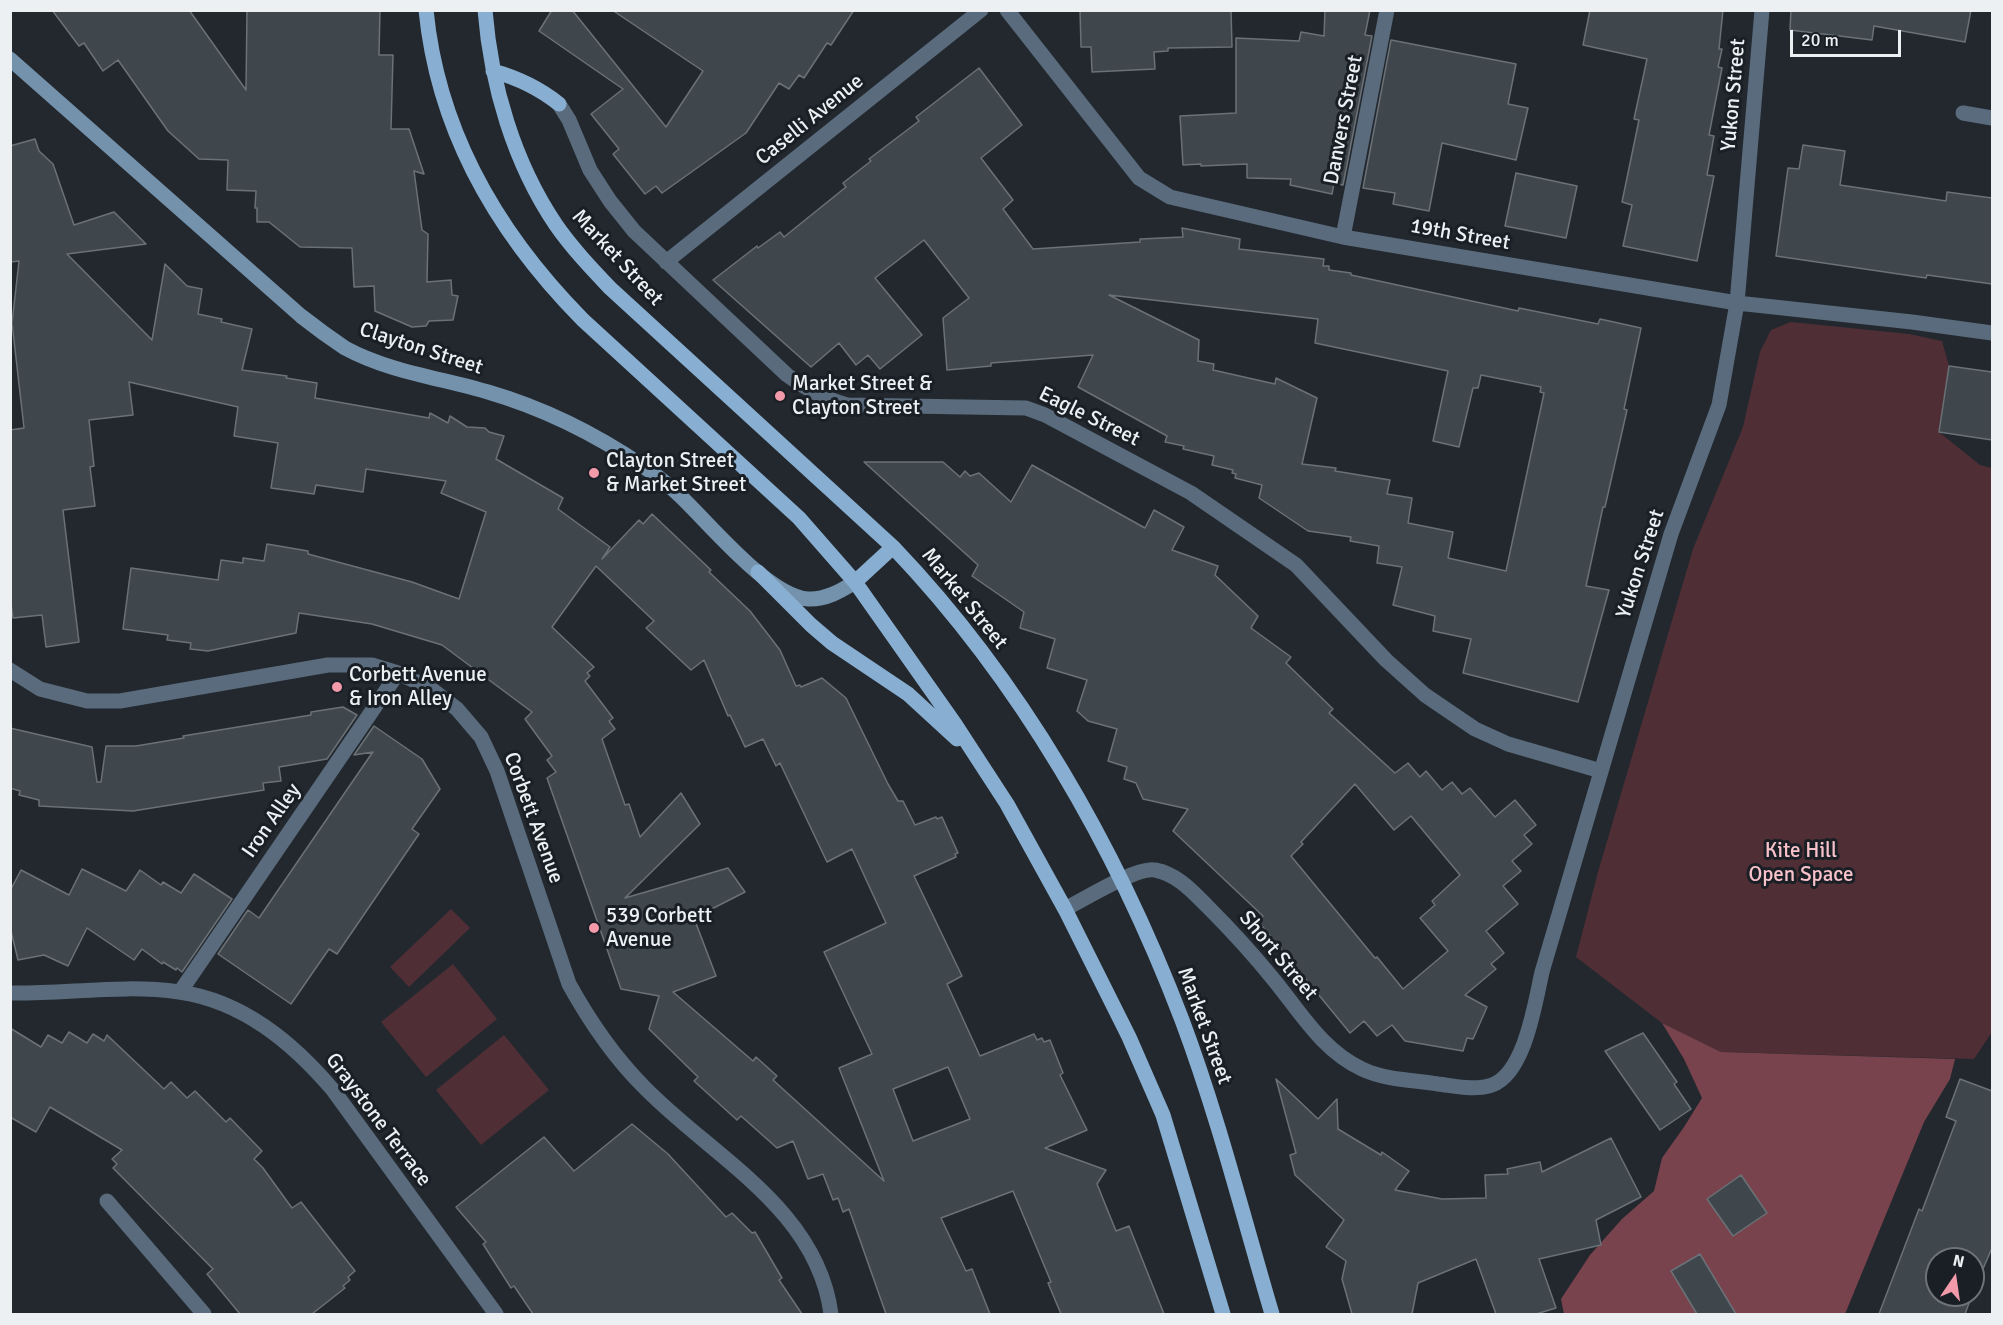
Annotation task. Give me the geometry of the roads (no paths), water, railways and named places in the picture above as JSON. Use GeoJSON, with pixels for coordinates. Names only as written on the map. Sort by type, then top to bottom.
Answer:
{"type":"FeatureCollection","features":[{"type":"Feature","properties":{"kind":"main road"},"geometry":{"type":"LineString","coordinates":[[426,10],[438,82],[453,125],[471,167],[521,250],[549,285],[583,320],[799,518],[855,582],[1007,804],[1065,909],[1129,1037],[1163,1115],[1223,1314]]}},
{"type":"Feature","properties":{"kind":"main road","name":"Market Street"},"geometry":{"type":"LineString","coordinates":[[485,10],[493,71],[503,111],[518,152],[556,225],[580,256],[610,288],[892,547],[933,590],[959,622],[1032,724],[1086,816],[1120,881],[1163,973],[1195,1057],[1272,1314]]}},
{"type":"Feature","properties":{"kind":"main road","name":"Clayton Street"},"geometry":{"type":"LineString","coordinates":[[10,59],[325,335],[347,349],[374,361],[490,392],[568,423],[644,467],[675,490],[758,572],[794,596],[809,599],[840,592],[855,582]]}},
{"type":"Feature","properties":{"kind":"main road"},"geometry":{"type":"LineString","coordinates":[[493,71],[518,78],[559,104]]}},
{"type":"Feature","properties":{"kind":"main road"},"geometry":{"type":"LineString","coordinates":[[855,582],[892,547]]}},
{"type":"Feature","properties":{"kind":"main road"},"geometry":{"type":"LineString","coordinates":[[758,572],[818,631],[858,662],[908,694],[979,760]]}},
{"type":"Feature","properties":{"kind":"street","name":"Caselli Avenue"},"geometry":{"type":"LineString","coordinates":[[666,262],[981,10]]}},
{"type":"Feature","properties":{"kind":"street","name":"19th Street"},"geometry":{"type":"LineString","coordinates":[[1007,10],[1139,178],[1170,197],[1343,237],[1737,303],[1992,333]]}},
{"type":"Feature","properties":{"kind":"street","name":"Danvers Street"},"geometry":{"type":"LineString","coordinates":[[1343,237],[1387,10]]}},
{"type":"Feature","properties":{"kind":"street","name":"Yukon Street"},"geometry":{"type":"LineString","coordinates":[[1466,1088],[1491,1085],[1503,1078],[1519,1053],[1533,1016],[1542,972],[1671,534],[1719,405],[1737,303],[1762,10]]}},
{"type":"Feature","properties":{"kind":"street","name":"Eagle Street"},"geometry":{"type":"LineString","coordinates":[[559,104],[569,120],[590,170],[610,201],[634,231],[788,375],[807,390],[847,405],[1026,408],[1045,415],[1191,493],[1296,565],[1386,660],[1425,695],[1475,729],[1508,744],[1601,771]]}},
{"type":"Feature","properties":{"kind":"street"},"geometry":{"type":"LineString","coordinates":[[1963,113],[1992,117]]}},
{"type":"Feature","properties":{"kind":"street","name":"Corbett Avenue"},"geometry":{"type":"LineString","coordinates":[[10,670],[40,689],[87,701],[120,701],[328,665],[372,666],[398,673],[430,688],[457,709],[481,738],[497,771],[569,984],[603,1041],[645,1089],[765,1194],[792,1222],[820,1274],[831,1314]]}},
{"type":"Feature","properties":{"kind":"street","name":"Iron Alley"},"geometry":{"type":"LineString","coordinates":[[180,992],[398,673]]}},
{"type":"Feature","properties":{"kind":"street","name":"Short Street"},"geometry":{"type":"LineString","coordinates":[[1065,909],[1138,872],[1153,869],[1172,875],[1215,913],[1275,981],[1307,1024],[1328,1047],[1362,1069],[1382,1075],[1466,1088]]}},
{"type":"Feature","properties":{"kind":"street","name":"Graystone Terrace"},"geometry":{"type":"LineString","coordinates":[[10,993],[132,990],[180,992],[204,997],[251,1017],[274,1032],[315,1069],[344,1105],[496,1314]]}},
{"type":"Feature","properties":{"kind":"street"},"geometry":{"type":"LineString","coordinates":[[107,1201],[204,1314]]}},
{"type":"Feature","properties":{"kind":"place","name":"Market Street & Clayton Street"},"geometry":{"type":"Point","coordinates":[780,396]}},
{"type":"Feature","properties":{"kind":"place","name":"Clayton Street & Market Street"},"geometry":{"type":"Point","coordinates":[594,473]}},
{"type":"Feature","properties":{"kind":"place","name":"Corbett Avenue & Iron Alley"},"geometry":{"type":"Point","coordinates":[337,687]}},
{"type":"Feature","properties":{"kind":"place","name":"539 Corbett Avenue"},"geometry":{"type":"Point","coordinates":[594,928]}},
{"type":"Feature","properties":{"kind":"park label","name":"Kite Hill Open Space"},"geometry":{"type":"Point","coordinates":[1801,863]}}]}
